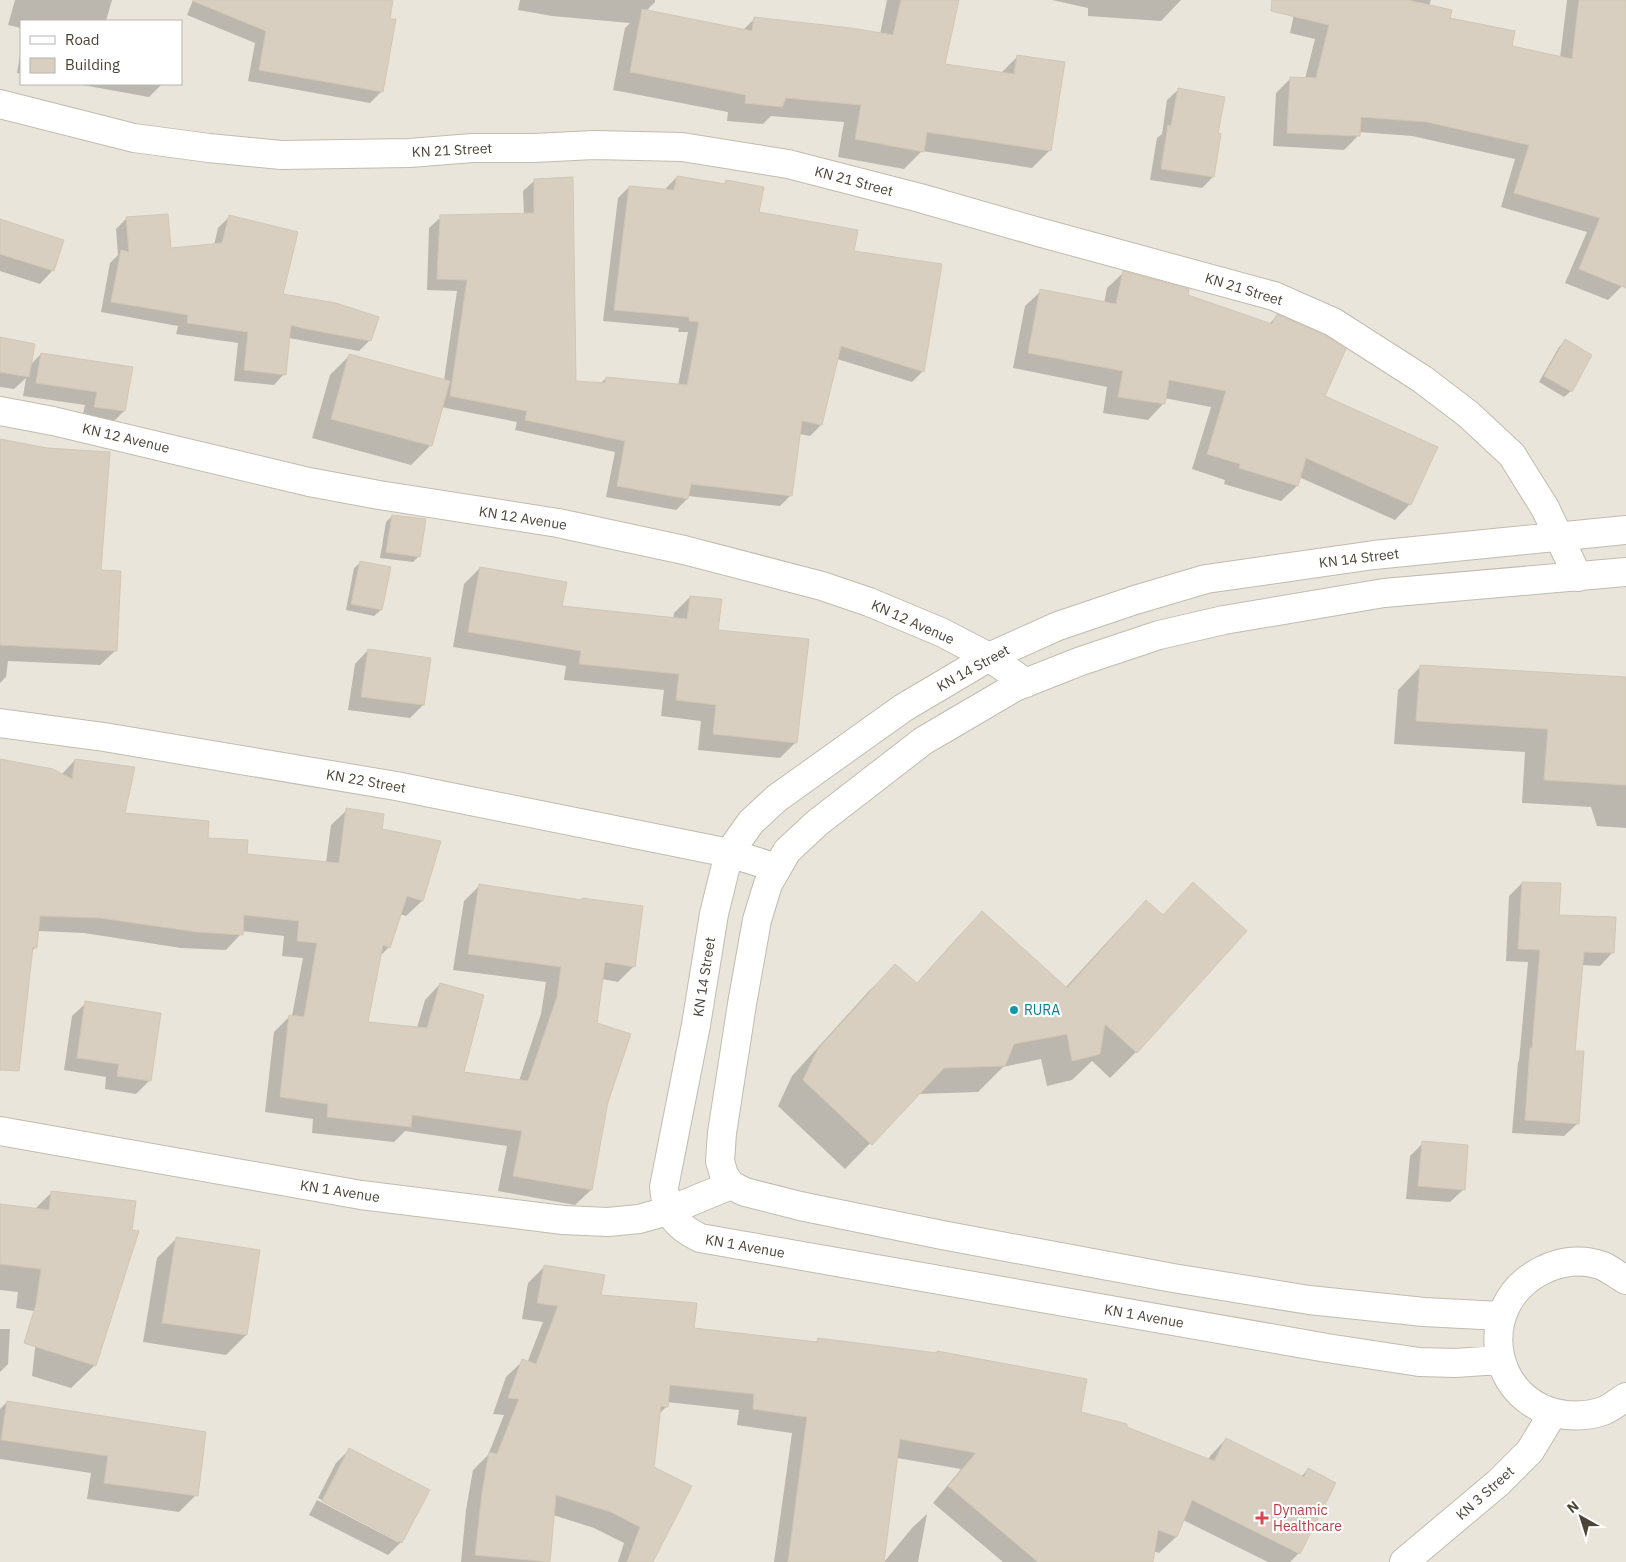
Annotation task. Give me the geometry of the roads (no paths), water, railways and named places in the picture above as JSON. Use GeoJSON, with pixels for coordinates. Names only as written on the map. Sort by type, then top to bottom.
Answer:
{"type":"FeatureCollection","features":[{"type":"Feature","properties":{"kind":"street","name":"KN 21 Street"},"geometry":{"type":"LineString","coordinates":[[0,104],[134,138],[281,155],[410,153],[472,148],[534,148],[594,145],[682,147],[788,164],[920,198],[1274,296],[1333,322],[1422,379],[1468,414],[1512,456],[1545,508],[1578,577]]}},
{"type":"Feature","properties":{"kind":"street","name":"KN 12 Avenue"},"geometry":{"type":"LineString","coordinates":[[0,411],[378,496],[558,523],[684,550],[822,586],[869,602],[941,632],[989,657],[1026,683]]}},
{"type":"Feature","properties":{"kind":"street","name":"KN 14 Street"},"geometry":{"type":"LineString","coordinates":[[668,1210],[664,1187],[696,1025],[714,914],[729,853],[751,822],[778,798],[903,708],[989,657],[1058,626],[1135,600],[1206,580],[1374,555],[1626,530]]}},
{"type":"Feature","properties":{"kind":"street"},"geometry":{"type":"LineString","coordinates":[[1501,1316],[1424,1312],[1309,1300],[1173,1278],[942,1235],[800,1206],[746,1192],[731,1185],[724,1175],[720,1161],[722,1133],[756,920],[768,884],[787,851],[817,823],[923,741],[1015,687],[1081,661],[1159,635],[1224,620],[1384,592],[1626,572]]}},
{"type":"Feature","properties":{"kind":"street","name":"KN 22 Street"},"geometry":{"type":"LineString","coordinates":[[0,722],[104,736],[386,784],[729,853],[777,868]]}},
{"type":"Feature","properties":{"kind":"street","name":"KN 1 Avenue"},"geometry":{"type":"LineString","coordinates":[[0,1131],[361,1195],[554,1219],[608,1222],[639,1219],[668,1210],[675,1221],[700,1238],[1327,1348],[1420,1362],[1455,1364],[1500,1360]]}},
{"type":"Feature","properties":{"kind":"street"},"geometry":{"type":"LineString","coordinates":[[668,1210],[731,1185]]}},
{"type":"Feature","properties":{"kind":"street"},"geometry":{"type":"LineString","coordinates":[[1626,1280],[1603,1266],[1578,1261],[1552,1265],[1528,1277],[1511,1296],[1501,1316],[1498,1338],[1500,1360],[1512,1384],[1530,1402],[1553,1413],[1579,1416],[1604,1411],[1626,1397]]}},
{"type":"Feature","properties":{"kind":"street","name":"KN 3 Street"},"geometry":{"type":"LineString","coordinates":[[1404,1562],[1498,1484],[1530,1451],[1553,1413]]}},
{"type":"Feature","properties":{"kind":"place","name":"RURA"},"geometry":{"type":"Point","coordinates":[1014,1010]}},
{"type":"Feature","properties":{"kind":"place","name":"Dynamic Healthcare"},"geometry":{"type":"Point","coordinates":[1262,1518]}}]}
